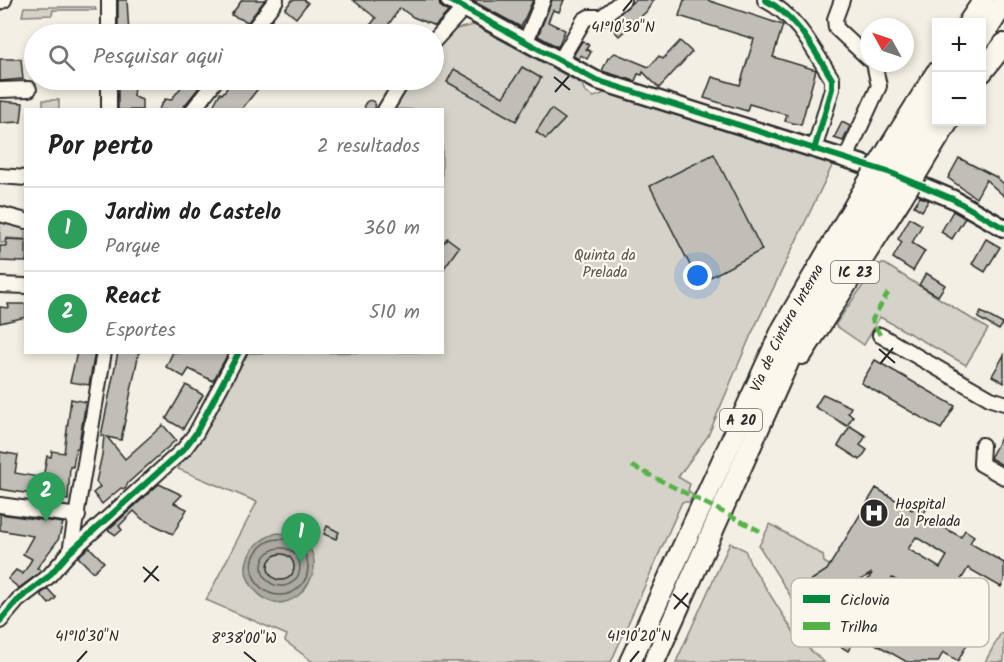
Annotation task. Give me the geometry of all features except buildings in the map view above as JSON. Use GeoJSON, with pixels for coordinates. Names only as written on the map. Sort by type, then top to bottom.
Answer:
{"type":"FeatureCollection","features":[{"type":"Feature","properties":{"kind":"highway"},"geometry":{"type":"LineString","coordinates":[[961,18],[972,0]]}},
{"type":"Feature","properties":{"kind":"highway"},"geometry":{"type":"LineString","coordinates":[[972,18],[984,0]]}},
{"type":"Feature","properties":{"kind":"highway"},"geometry":{"type":"LineString","coordinates":[[986,30],[1004,3]]}},
{"type":"Feature","properties":{"kind":"highway"},"geometry":{"type":"LineString","coordinates":[[986,66],[1004,44]]}},
{"type":"Feature","properties":{"kind":"highway"},"geometry":{"type":"LineString","coordinates":[[986,78],[1004,58]]}},
{"type":"Feature","properties":{"kind":"highway","name":"Via de Cintura Interna"},"geometry":{"type":"LineString","coordinates":[[907,154],[932,84]]}},
{"type":"Feature","properties":{"kind":"highway","name":"Via de Cintura Interna"},"geometry":{"type":"LineString","coordinates":[[654,662],[778,383],[815,308],[932,114]]}},
{"type":"Feature","properties":{"kind":"highway"},"geometry":{"type":"LineString","coordinates":[[884,191],[907,154],[945,126]]}},
{"type":"Feature","properties":{"kind":"highway","name":"Via de Cintura Interna"},"geometry":{"type":"LineString","coordinates":[[630,662],[783,328],[884,191]]}},
{"type":"Feature","properties":{"kind":"main road"},"geometry":{"type":"LineString","coordinates":[[455,2],[560,61],[605,83],[929,187],[1004,228]]}},
{"type":"Feature","properties":{"kind":"street"},"geometry":{"type":"LineString","coordinates":[[0,2],[4,0]]}},
{"type":"Feature","properties":{"kind":"street"},"geometry":{"type":"LineString","coordinates":[[108,24],[109,0]]}},
{"type":"Feature","properties":{"kind":"street"},"geometry":{"type":"LineString","coordinates":[[258,24],[276,0]]}},
{"type":"Feature","properties":{"kind":"street"},"geometry":{"type":"LineString","coordinates":[[526,41],[543,0]]}},
{"type":"Feature","properties":{"kind":"street"},"geometry":{"type":"LineString","coordinates":[[560,61],[584,20],[589,17],[602,16],[623,0]]}},
{"type":"Feature","properties":{"kind":"street"},"geometry":{"type":"LineString","coordinates":[[765,0],[777,6],[799,27],[832,79],[832,89],[814,150]]}},
{"type":"Feature","properties":{"kind":"street"},"geometry":{"type":"LineString","coordinates":[[842,0],[835,19],[836,28],[860,51]]}},
{"type":"Feature","properties":{"kind":"street"},"geometry":{"type":"LineString","coordinates":[[443,24],[455,2]]}},
{"type":"Feature","properties":{"kind":"street"},"geometry":{"type":"LineString","coordinates":[[845,160],[879,86],[876,72]]}},
{"type":"Feature","properties":{"kind":"street"},"geometry":{"type":"LineString","coordinates":[[0,90],[24,89]]}},
{"type":"Feature","properties":{"kind":"street"},"geometry":{"type":"LineString","coordinates":[[109,90],[109,108]]}},
{"type":"Feature","properties":{"kind":"street"},"geometry":{"type":"LineString","coordinates":[[194,108],[208,90]]}},
{"type":"Feature","properties":{"kind":"street"},"geometry":{"type":"LineString","coordinates":[[386,108],[397,90]]}},
{"type":"Feature","properties":{"kind":"street"},"geometry":{"type":"LineString","coordinates":[[0,176],[24,178]]}},
{"type":"Feature","properties":{"kind":"street"},"geometry":{"type":"LineString","coordinates":[[0,214],[24,220]]}},
{"type":"Feature","properties":{"kind":"street"},"geometry":{"type":"LineString","coordinates":[[0,285],[24,286]]}},
{"type":"Feature","properties":{"kind":"street"},"geometry":{"type":"LineString","coordinates":[[880,335],[991,399],[1004,403]]}},
{"type":"Feature","properties":{"kind":"street"},"geometry":{"type":"LineString","coordinates":[[70,552],[79,512],[104,354]]}},
{"type":"Feature","properties":{"kind":"street"},"geometry":{"type":"LineString","coordinates":[[0,621],[18,600],[48,577],[70,552],[184,449],[196,433],[238,354]]}},
{"type":"Feature","properties":{"kind":"street"},"geometry":{"type":"LineString","coordinates":[[982,445],[981,464],[1004,477]]}},
{"type":"Feature","properties":{"kind":"street"},"geometry":{"type":"LineString","coordinates":[[0,505],[79,512],[104,521]]}},
{"type":"Feature","properties":{"kind":"green space"},"geometry":{"type":"Polygon","coordinates":[[[24,7],[95,7],[96,10],[53,10],[52,15],[22,16],[24,7]]]}},
{"type":"Feature","properties":{"kind":"green space","name":"Quinta da Prelada"},"geometry":{"type":"Polygon","coordinates":[[[474,25],[582,84],[585,92],[594,97],[605,93],[833,164],[750,337],[708,436],[678,477],[690,484],[688,490],[693,495],[689,502],[682,502],[611,662],[313,662],[285,641],[287,635],[206,600],[257,502],[178,469],[243,354],[444,354],[444,108],[389,108],[400,90],[444,90],[444,32],[474,25]]]}},
{"type":"Feature","properties":{"kind":"green space"},"geometry":{"type":"Polygon","coordinates":[[[43,100],[59,100],[59,108],[43,108],[43,100]]]}},
{"type":"Feature","properties":{"kind":"green space"},"geometry":{"type":"Polygon","coordinates":[[[4,221],[24,227],[24,239],[6,238],[4,243],[0,243],[0,223],[4,221]]]}},
{"type":"Feature","properties":{"kind":"green space"},"geometry":{"type":"Polygon","coordinates":[[[878,264],[885,264],[988,329],[966,365],[880,317],[864,345],[835,325],[878,264]]]}},
{"type":"Feature","properties":{"kind":"green space"},"geometry":{"type":"Polygon","coordinates":[[[770,524],[823,555],[824,562],[832,567],[815,578],[791,578],[791,597],[759,546],[770,524]]]}},
{"type":"Feature","properties":{"kind":"green space"},"geometry":{"type":"Polygon","coordinates":[[[730,543],[745,550],[750,563],[791,628],[791,647],[807,647],[824,662],[676,662],[730,543]]]}},
{"type":"Feature","properties":{"kind":"green space"},"geometry":{"type":"Polygon","coordinates":[[[1001,633],[1004,634],[1004,662],[985,662],[1001,633]]]}},
{"type":"Feature","properties":{"kind":"water"},"geometry":{"type":"Polygon","coordinates":[[[278,533],[300,539],[312,552],[314,567],[309,582],[299,595],[285,602],[270,601],[254,589],[246,571],[247,562],[254,547],[269,536],[278,533]],[[279,554],[271,559],[269,565],[271,574],[281,579],[289,577],[294,566],[288,556],[279,554]]]}},
{"type":"Feature","properties":{"kind":"marked path"},"geometry":{"type":"LineString","coordinates":[[880,335],[872,320],[888,293]]}},
{"type":"Feature","properties":{"kind":"marked path"},"geometry":{"type":"LineString","coordinates":[[632,466],[760,531]]}},
{"type":"Feature","properties":{"kind":"cycle path"},"geometry":{"type":"LineString","coordinates":[[449,0],[596,80],[891,173],[953,199],[1004,228]]}},
{"type":"Feature","properties":{"kind":"cycle path"},"geometry":{"type":"LineString","coordinates":[[765,0],[795,24],[832,79],[832,89],[814,150]]}},
{"type":"Feature","properties":{"kind":"cycle path"},"geometry":{"type":"LineString","coordinates":[[0,621],[18,600],[48,577],[70,552],[184,449],[196,433],[238,354]]}},
{"type":"Feature","properties":{"kind":"place","name":"Hospital da Prelada"},"geometry":{"type":"Point","coordinates":[874,513]}},
{"type":"Feature","properties":{"kind":"place","name":"React"},"geometry":{"type":"Point","coordinates":[46,522]}},
{"type":"Feature","properties":{"kind":"place","name":"Jardim do Castelo"},"geometry":{"type":"Point","coordinates":[301,563]}}]}
